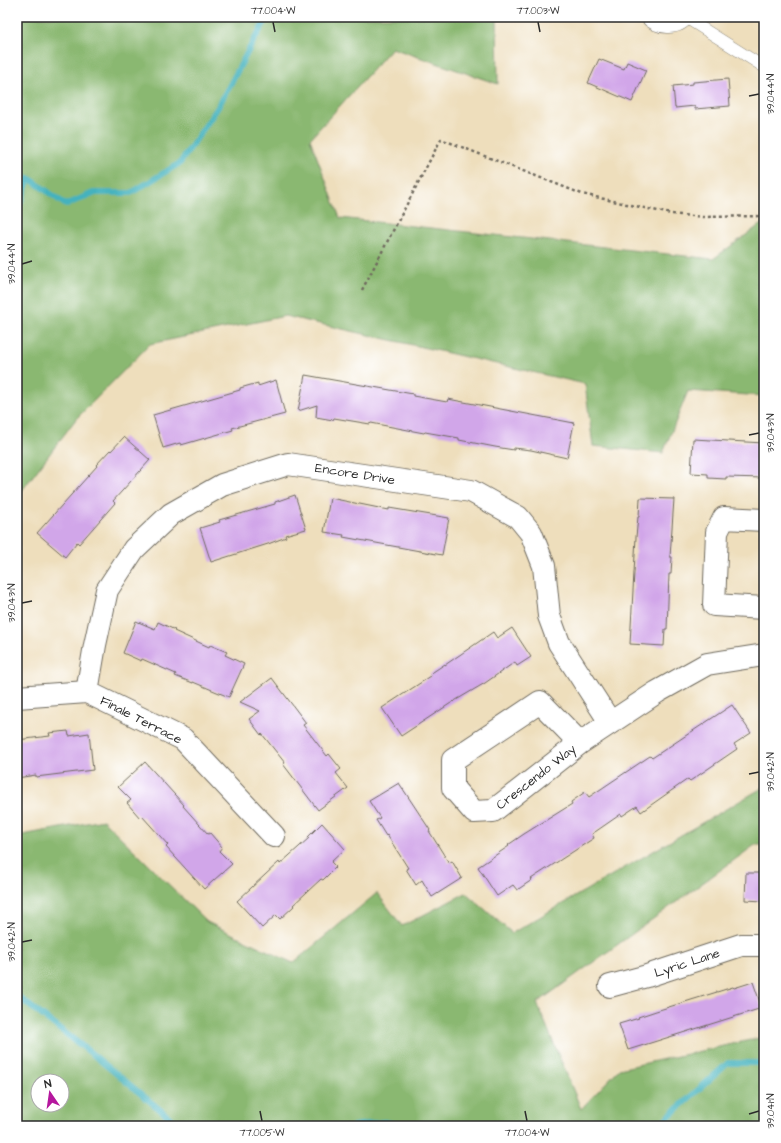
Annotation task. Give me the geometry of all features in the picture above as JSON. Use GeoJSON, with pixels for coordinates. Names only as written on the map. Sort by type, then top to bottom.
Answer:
{"type":"FeatureCollection","features":[{"type":"Feature","properties":{"kind":"street","name":"Encore Drive"},"geometry":{"type":"LineString","coordinates":[[87,692],[94,645],[108,590],[134,549],[171,514],[222,485],[288,464],[471,491],[518,517],[531,533],[544,566],[549,616],[559,643],[610,722]]}},
{"type":"Feature","properties":{"kind":"street"},"geometry":{"type":"LineString","coordinates":[[764,520],[724,518],[717,532],[714,605],[764,608]]}},
{"type":"Feature","properties":{"kind":"street","name":"Crescendo Way"},"geometry":{"type":"LineString","coordinates":[[580,743],[540,702],[453,760],[453,788],[474,812],[493,811],[580,743],[657,692],[706,664],[764,655]]}},
{"type":"Feature","properties":{"kind":"street","name":"Finale Terrace"},"geometry":{"type":"LineString","coordinates":[[17,697],[87,692],[183,739],[274,836]]}},
{"type":"Feature","properties":{"kind":"street","name":"Lyric Lane"},"geometry":{"type":"LineString","coordinates":[[610,986],[647,976],[741,945],[764,945]]}},
{"type":"Feature","properties":{"kind":"lane"},"geometry":{"type":"LineString","coordinates":[[645,17],[653,24],[666,28],[680,25],[688,18],[764,67]]}},
{"type":"Feature","properties":{"kind":"path"},"geometry":{"type":"LineString","coordinates":[[362,290],[441,139],[582,194],[671,214],[703,217],[764,216]]}},
{"type":"Feature","properties":{"kind":"green space"},"geometry":{"type":"Polygon","coordinates":[[[17,17],[497,17],[498,84],[392,48],[310,139],[340,218],[713,259],[764,222],[764,396],[688,391],[663,453],[593,446],[585,384],[285,316],[150,344],[76,419],[17,497],[17,17]]]}},
{"type":"Feature","properties":{"kind":"green space"},"geometry":{"type":"Polygon","coordinates":[[[764,787],[764,845],[755,845],[537,1003],[581,1109],[619,1069],[764,1037],[764,1126],[17,1126],[17,836],[103,820],[207,922],[293,963],[377,893],[402,926],[466,893],[512,933],[764,787]]]}},
{"type":"Feature","properties":{"kind":"building"},"geometry":{"type":"Polygon","coordinates":[[[599,59],[624,69],[627,62],[646,70],[632,102],[588,83],[599,59]]]}},
{"type":"Feature","properties":{"kind":"building"},"geometry":{"type":"Polygon","coordinates":[[[728,79],[730,106],[695,109],[695,106],[675,108],[673,86],[693,84],[693,82],[728,79]]]}},
{"type":"Feature","properties":{"kind":"building"},"geometry":{"type":"Polygon","coordinates":[[[305,375],[413,394],[413,396],[447,402],[448,399],[574,423],[567,458],[531,450],[514,448],[514,450],[495,447],[459,440],[459,438],[371,423],[316,417],[317,405],[298,411],[305,375]]]}},
{"type":"Feature","properties":{"kind":"building"},"geometry":{"type":"Polygon","coordinates":[[[276,380],[285,414],[232,428],[233,430],[181,445],[180,443],[163,448],[153,415],[240,390],[240,388],[258,383],[258,386],[276,380]]]}},
{"type":"Feature","properties":{"kind":"building"},"geometry":{"type":"Polygon","coordinates":[[[124,437],[150,460],[113,501],[115,503],[79,544],[77,542],[65,557],[37,533],[97,466],[96,465],[124,437]]]}},
{"type":"Feature","properties":{"kind":"building"},"geometry":{"type":"Polygon","coordinates":[[[693,439],[764,443],[764,478],[708,478],[708,474],[691,473],[693,439]]]}},
{"type":"Feature","properties":{"kind":"building"},"geometry":{"type":"Polygon","coordinates":[[[295,495],[306,529],[285,535],[286,537],[268,544],[211,562],[200,528],[220,522],[219,520],[275,504],[275,502],[295,495]]]}},
{"type":"Feature","properties":{"kind":"building"},"geometry":{"type":"Polygon","coordinates":[[[330,498],[389,510],[389,508],[449,518],[442,555],[343,537],[344,535],[324,532],[330,498]]]}},
{"type":"Feature","properties":{"kind":"building"},"geometry":{"type":"Polygon","coordinates":[[[640,498],[674,499],[670,557],[672,557],[671,574],[669,574],[667,629],[665,629],[664,646],[630,644],[636,537],[640,498]]]}},
{"type":"Feature","properties":{"kind":"building"},"geometry":{"type":"Polygon","coordinates":[[[136,621],[155,629],[158,622],[209,647],[210,645],[227,652],[225,655],[244,664],[229,697],[175,676],[176,674],[142,659],[141,661],[123,653],[136,621]]]}},
{"type":"Feature","properties":{"kind":"building"},"geometry":{"type":"Polygon","coordinates":[[[512,628],[531,657],[517,666],[515,662],[485,683],[451,703],[401,736],[382,708],[431,676],[430,674],[493,632],[497,638],[512,628]]]}},
{"type":"Feature","properties":{"kind":"building"},"geometry":{"type":"Polygon","coordinates":[[[272,678],[306,723],[303,725],[327,756],[329,754],[341,769],[336,773],[348,788],[318,810],[283,764],[285,763],[249,719],[260,711],[240,702],[272,678]]]}},
{"type":"Feature","properties":{"kind":"building"},"geometry":{"type":"Polygon","coordinates":[[[732,705],[751,733],[734,744],[737,749],[690,781],[688,779],[641,812],[637,806],[622,816],[621,814],[592,834],[594,838],[531,879],[532,880],[517,890],[513,885],[497,896],[478,867],[524,834],[572,804],[571,802],[585,792],[589,797],[650,756],[652,758],[732,705]]]}},
{"type":"Feature","properties":{"kind":"building"},"geometry":{"type":"Polygon","coordinates":[[[68,731],[69,736],[89,733],[93,770],[17,778],[17,740],[50,736],[49,733],[68,731]]]}},
{"type":"Feature","properties":{"kind":"building"},"geometry":{"type":"Polygon","coordinates":[[[145,762],[208,834],[210,833],[222,847],[219,851],[232,864],[204,889],[166,847],[168,845],[142,816],[140,818],[127,803],[131,800],[118,787],[145,762]]]}},
{"type":"Feature","properties":{"kind":"building"},"geometry":{"type":"Polygon","coordinates":[[[399,783],[430,830],[429,831],[449,863],[452,861],[462,878],[432,897],[422,880],[416,885],[406,869],[408,868],[376,820],[380,818],[369,801],[399,783]]]}},
{"type":"Feature","properties":{"kind":"building"},"geometry":{"type":"Polygon","coordinates":[[[322,823],[345,849],[331,862],[336,867],[293,905],[294,906],[280,919],[276,915],[262,928],[237,901],[279,862],[280,864],[309,838],[308,837],[322,823]]]}},
{"type":"Feature","properties":{"kind":"building"},"geometry":{"type":"Polygon","coordinates":[[[746,873],[764,873],[764,901],[745,900],[746,873]]]}},
{"type":"Feature","properties":{"kind":"building"},"geometry":{"type":"Polygon","coordinates":[[[753,982],[762,1008],[628,1050],[619,1024],[656,1011],[753,982]]]}},
{"type":"Feature","properties":{"kind":"waterway"},"geometry":{"type":"LineString","coordinates":[[17,212],[29,178],[66,205],[93,193],[131,193],[180,163],[218,107],[268,17]]}},
{"type":"Feature","properties":{"kind":"waterway"},"geometry":{"type":"LineString","coordinates":[[17,996],[91,1053],[180,1126]]}},
{"type":"Feature","properties":{"kind":"waterway"},"geometry":{"type":"LineString","coordinates":[[658,1126],[728,1063],[764,1063]]}},
{"type":"Feature","properties":{"kind":"waterway"},"geometry":{"type":"LineString","coordinates":[[354,1126],[384,1122],[403,1126]]}}]}
